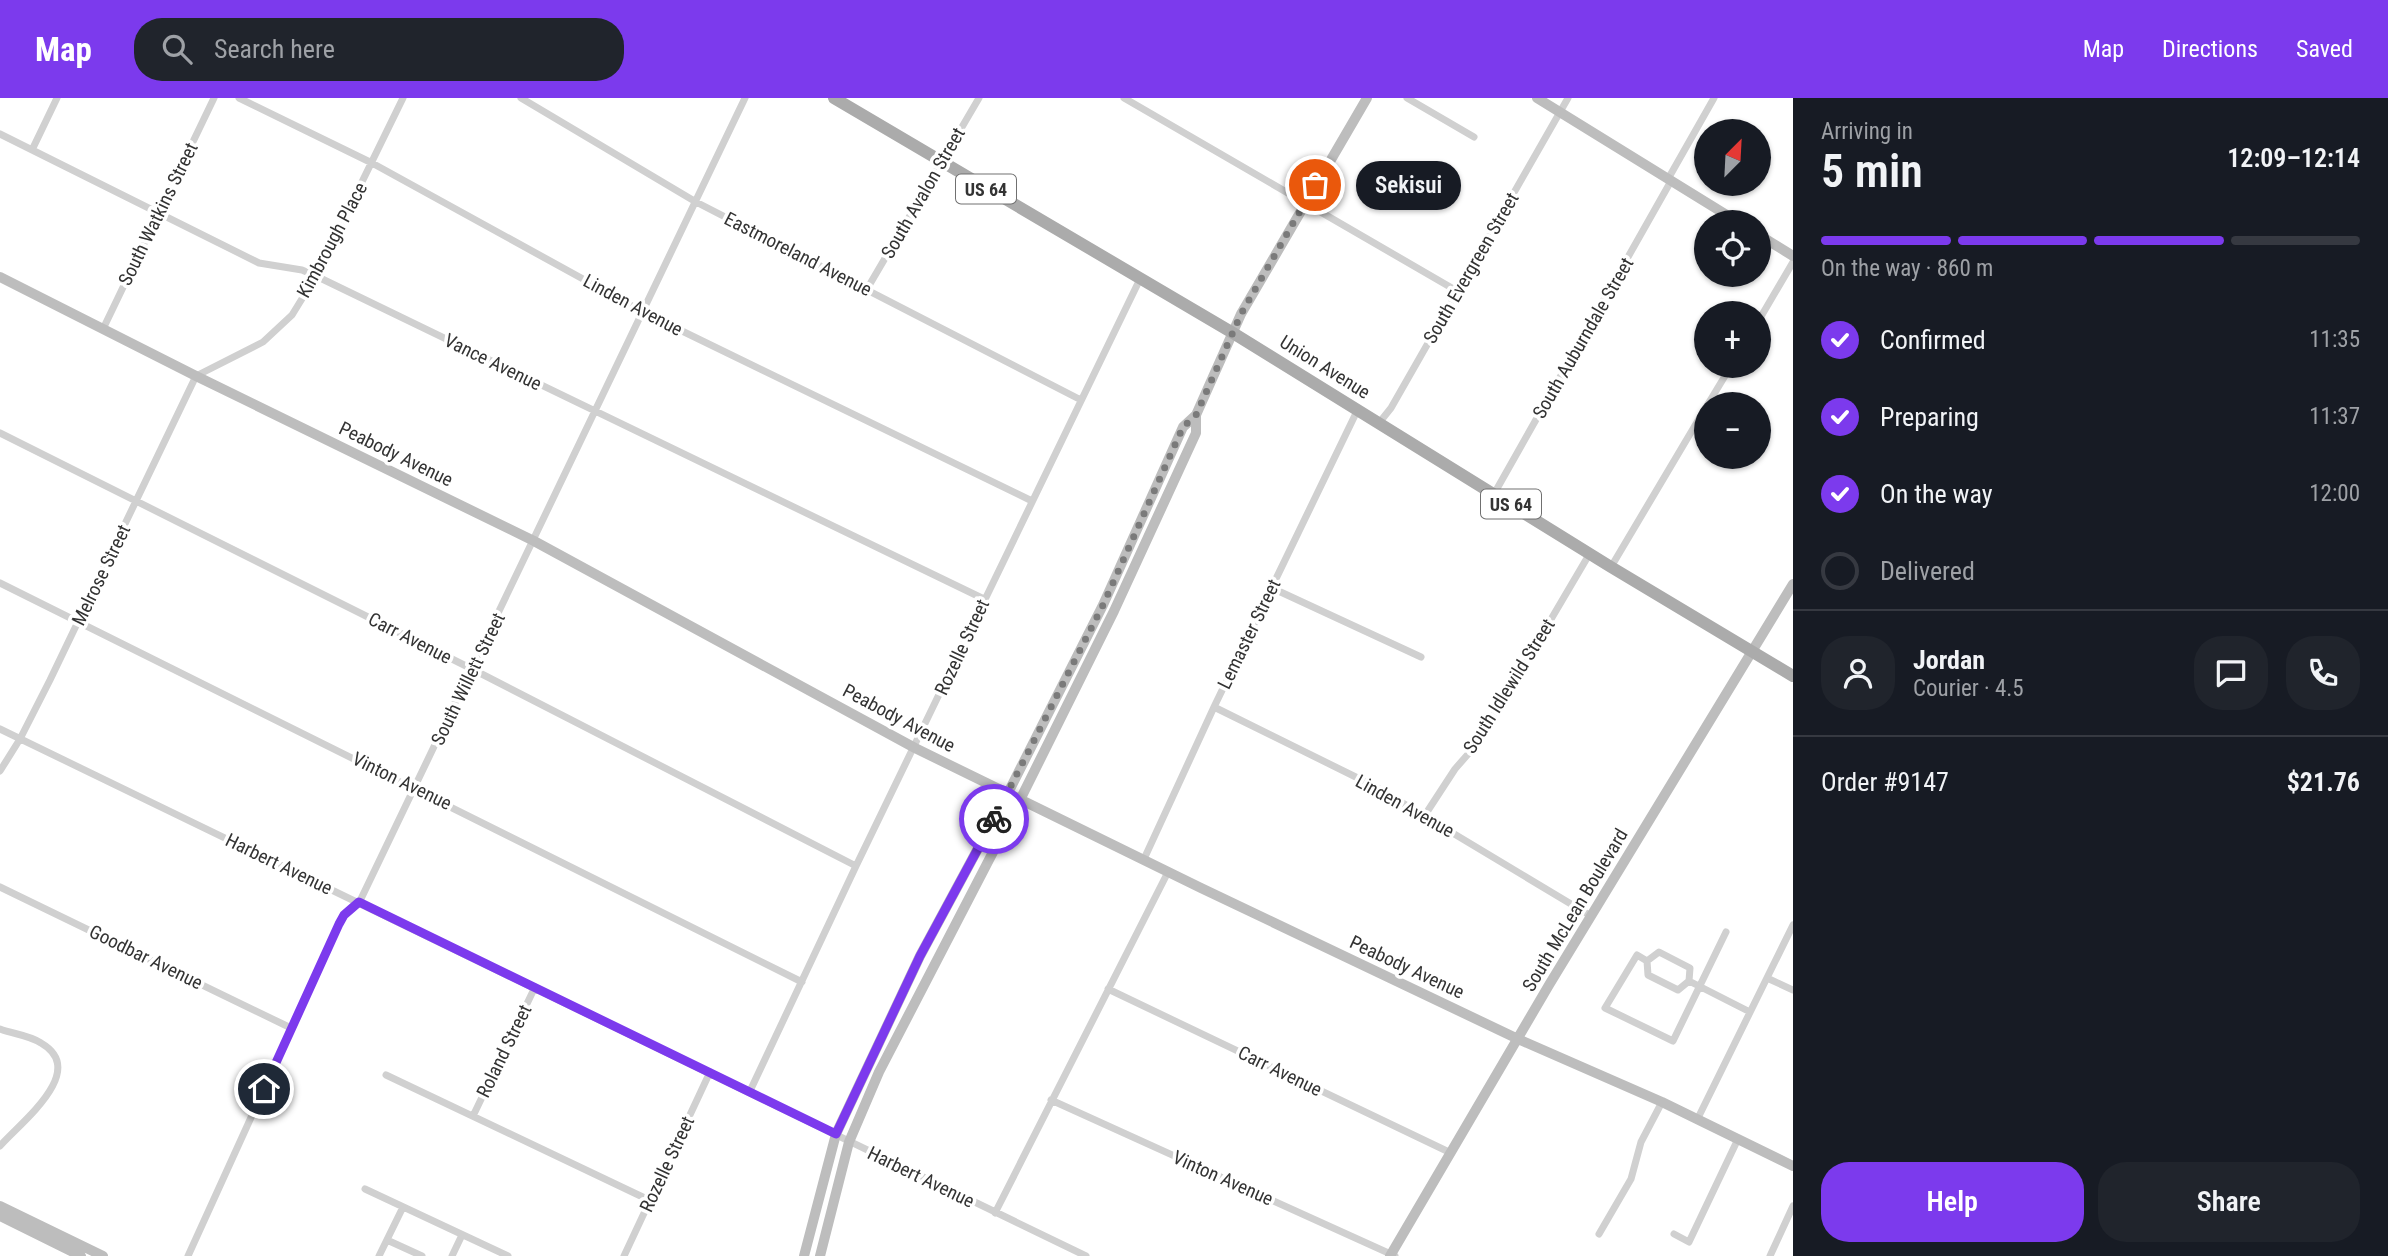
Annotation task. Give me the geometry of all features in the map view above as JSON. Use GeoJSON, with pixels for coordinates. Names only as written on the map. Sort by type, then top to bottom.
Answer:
{"type":"FeatureCollection","features":[{"type":"Feature","properties":{"kind":"main road","name":"Union Avenue"},"geometry":{"type":"LineString","coordinates":[[834,98],[855,103],[940,162],[1233,333],[1611,567],[1793,676]]}},
{"type":"Feature","properties":{"kind":"main road"},"geometry":{"type":"LineString","coordinates":[[804,1256],[836,1134],[920,956],[1008,793],[1103,605],[1183,427],[1196,415],[1233,333],[1304,203],[1367,98]]}},
{"type":"Feature","properties":{"kind":"main road"},"geometry":{"type":"LineString","coordinates":[[1537,98],[1719,210]]}},
{"type":"Feature","properties":{"kind":"main road"},"geometry":{"type":"LineString","coordinates":[[1771,242],[1793,256]]}},
{"type":"Feature","properties":{"kind":"main road","name":"Peabody Avenue"},"geometry":{"type":"LineString","coordinates":[[0,277],[534,541],[915,748],[1518,1039],[1662,1102],[1793,1166]]}},
{"type":"Feature","properties":{"kind":"main road"},"geometry":{"type":"LineString","coordinates":[[820,1256],[849,1142],[880,1072],[1114,611],[1196,433],[1196,415]]}},
{"type":"Feature","properties":{"kind":"main road","name":"South McLean Boulevard"},"geometry":{"type":"LineString","coordinates":[[1392,1255],[1591,916],[1793,583]]}},
{"type":"Feature","properties":{"kind":"main road"},"geometry":{"type":"LineString","coordinates":[[920,956],[935,964]]}},
{"type":"Feature","properties":{"kind":"main road"},"geometry":{"type":"LineString","coordinates":[[0,1206],[103,1256]]}},
{"type":"Feature","properties":{"kind":"main road"},"geometry":{"type":"LineString","coordinates":[[0,1216],[81,1256]]}},
{"type":"Feature","properties":{"kind":"street"},"geometry":{"type":"LineString","coordinates":[[32,150],[57,98]]}},
{"type":"Feature","properties":{"kind":"street","name":"South Watkins Street"},"geometry":{"type":"LineString","coordinates":[[103,330],[214,98]]}},
{"type":"Feature","properties":{"kind":"street","name":"Linden Avenue"},"geometry":{"type":"LineString","coordinates":[[239,98],[372,163],[643,312],[1032,501]]}},
{"type":"Feature","properties":{"kind":"street","name":"Kimbrough Place"},"geometry":{"type":"LineString","coordinates":[[196,376],[263,342],[292,315],[316,276],[402,98]]}},
{"type":"Feature","properties":{"kind":"street","name":"Eastmoreland Avenue"},"geometry":{"type":"LineString","coordinates":[[521,98],[695,202],[1081,400]]}},
{"type":"Feature","properties":{"kind":"street","name":"South Willett Street"},"geometry":{"type":"LineString","coordinates":[[188,1256],[339,924],[344,915],[359,902],[416,788],[745,98]]}},
{"type":"Feature","properties":{"kind":"street","name":"South Avalon Street"},"geometry":{"type":"LineString","coordinates":[[867,289],[979,98]]}},
{"type":"Feature","properties":{"kind":"street"},"geometry":{"type":"LineString","coordinates":[[1124,98],[1457,291]]}},
{"type":"Feature","properties":{"kind":"street"},"geometry":{"type":"LineString","coordinates":[[1407,98],[1474,137]]}},
{"type":"Feature","properties":{"kind":"street","name":"South Evergreen Street"},"geometry":{"type":"LineString","coordinates":[[1379,423],[1391,408],[1568,98]]}},
{"type":"Feature","properties":{"kind":"street","name":"South Auburndale Street"},"geometry":{"type":"LineString","coordinates":[[1494,494],[1714,98]]}},
{"type":"Feature","properties":{"kind":"street","name":"Vance Avenue"},"geometry":{"type":"LineString","coordinates":[[0,134],[259,263],[302,270],[316,276],[984,599]]}},
{"type":"Feature","properties":{"kind":"street"},"geometry":{"type":"LineString","coordinates":[[1770,301],[1793,262]]}},
{"type":"Feature","properties":{"kind":"street","name":"Rozelle Street"},"geometry":{"type":"LineString","coordinates":[[750,1091],[1140,279]]}},
{"type":"Feature","properties":{"kind":"street","name":"Melrose Street"},"geometry":{"type":"LineString","coordinates":[[0,771],[20,739],[79,622],[196,376]]}},
{"type":"Feature","properties":{"kind":"street","name":"Lemaster Street"},"geometry":{"type":"LineString","coordinates":[[1144,859],[1213,707],[1358,409]]}},
{"type":"Feature","properties":{"kind":"street"},"geometry":{"type":"LineString","coordinates":[[1611,567],[1694,429]]}},
{"type":"Feature","properties":{"kind":"street","name":"Carr Avenue"},"geometry":{"type":"LineString","coordinates":[[0,433],[472,669],[856,866]]}},
{"type":"Feature","properties":{"kind":"street","name":"South Idlewild Street"},"geometry":{"type":"LineString","coordinates":[[1425,815],[1455,769],[1469,753],[1590,554]]}},
{"type":"Feature","properties":{"kind":"street","name":"Vinton Avenue"},"geometry":{"type":"LineString","coordinates":[[0,583],[802,982]]}},
{"type":"Feature","properties":{"kind":"street"},"geometry":{"type":"LineString","coordinates":[[1272,588],[1420,657]]}},
{"type":"Feature","properties":{"kind":"street","name":"Linden Avenue"},"geometry":{"type":"LineString","coordinates":[[1213,707],[1364,781],[1591,916]]}},
{"type":"Feature","properties":{"kind":"street","name":"Harbert Avenue"},"geometry":{"type":"LineString","coordinates":[[0,729],[1086,1256]]}},
{"type":"Feature","properties":{"kind":"street"},"geometry":{"type":"LineString","coordinates":[[995,1213],[1168,872]]}},
{"type":"Feature","properties":{"kind":"street","name":"Goodbar Avenue"},"geometry":{"type":"LineString","coordinates":[[0,887],[291,1028]]}},
{"type":"Feature","properties":{"kind":"street"},"geometry":{"type":"LineString","coordinates":[[1697,1120],[1793,925]]}},
{"type":"Feature","properties":{"kind":"street"},"geometry":{"type":"LineString","coordinates":[[1647,961],[1637,955],[1605,1008],[1673,1041],[1726,932]]}},
{"type":"Feature","properties":{"kind":"street"},"geometry":{"type":"LineString","coordinates":[[1659,952],[1690,968],[1689,981],[1678,990],[1648,975],[1647,961],[1659,952]]}},
{"type":"Feature","properties":{"kind":"street"},"geometry":{"type":"LineString","coordinates":[[1766,978],[1793,989]]}},
{"type":"Feature","properties":{"kind":"street"},"geometry":{"type":"LineString","coordinates":[[1689,981],[1750,1012]]}},
{"type":"Feature","properties":{"kind":"street","name":"Roland Street"},"geometry":{"type":"LineString","coordinates":[[473,1116],[535,987]]}},
{"type":"Feature","properties":{"kind":"street","name":"Carr Avenue"},"geometry":{"type":"LineString","coordinates":[[1108,989],[1451,1153]]}},
{"type":"Feature","properties":{"kind":"street"},"geometry":{"type":"LineString","coordinates":[[0,1029],[39,1041],[52,1051],[59,1064],[58,1076],[49,1092],[0,1146]]}},
{"type":"Feature","properties":{"kind":"street","name":"Rozelle Street"},"geometry":{"type":"LineString","coordinates":[[624,1256],[710,1072]]}},
{"type":"Feature","properties":{"kind":"street"},"geometry":{"type":"LineString","coordinates":[[386,1075],[649,1200]]}},
{"type":"Feature","properties":{"kind":"street","name":"Vinton Avenue"},"geometry":{"type":"LineString","coordinates":[[1051,1100],[1392,1255]]}},
{"type":"Feature","properties":{"kind":"street"},"geometry":{"type":"LineString","coordinates":[[1599,1234],[1630,1179],[1642,1142],[1662,1102]]}},
{"type":"Feature","properties":{"kind":"street"},"geometry":{"type":"LineString","coordinates":[[1674,1234],[1689,1242],[1738,1139]]}},
{"type":"Feature","properties":{"kind":"street"},"geometry":{"type":"LineString","coordinates":[[365,1189],[508,1256]]}},
{"type":"Feature","properties":{"kind":"street"},"geometry":{"type":"LineString","coordinates":[[1770,1256],[1793,1206]]}},
{"type":"Feature","properties":{"kind":"street"},"geometry":{"type":"LineString","coordinates":[[379,1256],[403,1207]]}},
{"type":"Feature","properties":{"kind":"street"},"geometry":{"type":"LineString","coordinates":[[452,1256],[462,1235]]}},
{"type":"Feature","properties":{"kind":"street"},"geometry":{"type":"LineString","coordinates":[[387,1240],[422,1256]]}},
{"type":"Feature","properties":{"kind":"way so far"},"geometry":{"type":"LineString","coordinates":[[994,819],[1103,605],[1183,427],[1196,415],[1241,314],[1315,185]]}},
{"type":"Feature","properties":{"kind":"place","name":"Sekisui"},"geometry":{"type":"Point","coordinates":[1315,185]}},
{"type":"Feature","properties":{"kind":"route"},"geometry":{"type":"LineString","coordinates":[[264,1089],[339,924],[344,915],[359,902],[836,1134],[920,956],[994,819]]}}]}
